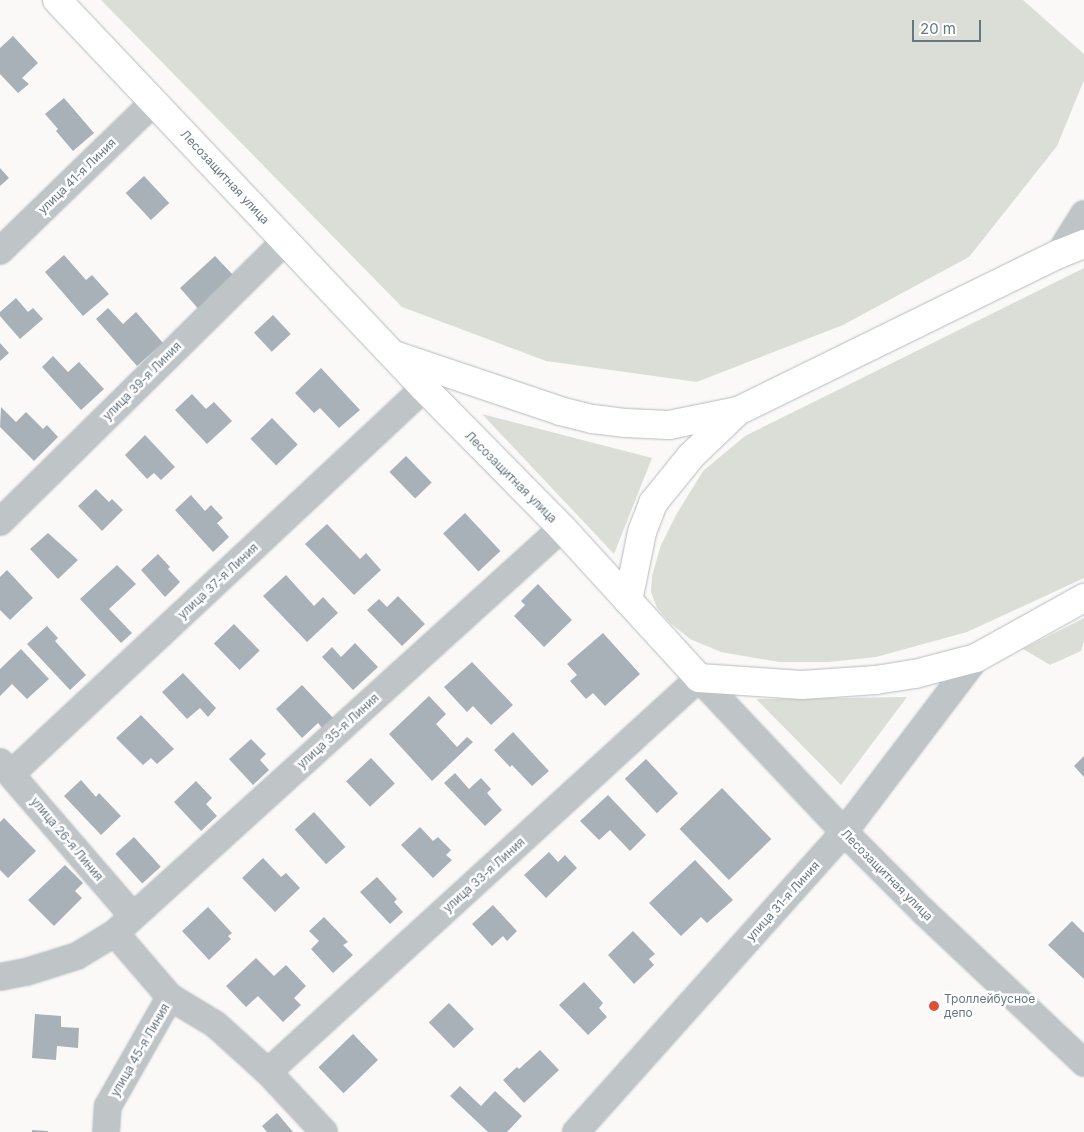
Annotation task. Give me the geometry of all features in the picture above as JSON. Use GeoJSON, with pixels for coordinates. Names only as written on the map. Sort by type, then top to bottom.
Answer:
{"type":"FeatureCollection","features":[{"type":"Feature","properties":{"kind":"main road","name":"Лесозащитная улица"},"geometry":{"type":"LineString","coordinates":[[57,0],[424,388],[562,528],[699,678]]}},
{"type":"Feature","properties":{"kind":"main road"},"geometry":{"type":"LineString","coordinates":[[628,601],[642,532],[653,503],[691,456],[738,411],[1072,249]]}},
{"type":"Feature","properties":{"kind":"main road","name":"Лесозащитная улица"},"geometry":{"type":"LineString","coordinates":[[392,354],[560,411],[593,419],[669,425],[738,411]]}},
{"type":"Feature","properties":{"kind":"main road"},"geometry":{"type":"LineString","coordinates":[[699,678],[802,686],[876,680],[915,674],[976,658],[1084,598]]}},
{"type":"Feature","properties":{"kind":"street","name":"улица 41-я Линия"},"geometry":{"type":"LineString","coordinates":[[0,251],[154,102]]}},
{"type":"Feature","properties":{"kind":"street"},"geometry":{"type":"LineString","coordinates":[[1072,249],[1084,214]]}},
{"type":"Feature","properties":{"kind":"street","name":"улица 39-я Линия"},"geometry":{"type":"LineString","coordinates":[[0,522],[285,241]]}},
{"type":"Feature","properties":{"kind":"street","name":"улица 37-я Линия"},"geometry":{"type":"LineString","coordinates":[[6,768],[424,388]]}},
{"type":"Feature","properties":{"kind":"street","name":"улица 35-я Линия"},"geometry":{"type":"LineString","coordinates":[[0,977],[26,972],[77,956],[124,925],[562,528]]}},
{"type":"Feature","properties":{"kind":"street","name":"улица 31-я Линия"},"geometry":{"type":"LineString","coordinates":[[576,1132],[844,832],[976,658]]}},
{"type":"Feature","properties":{"kind":"street","name":"Лесозащитная улица"},"geometry":{"type":"LineString","coordinates":[[699,678],[844,832],[924,912],[1084,1063]]}},
{"type":"Feature","properties":{"kind":"street","name":"улица 33-я Линия"},"geometry":{"type":"LineString","coordinates":[[268,1072],[699,678]]}},
{"type":"Feature","properties":{"kind":"street","name":"улица 26-я Линия"},"geometry":{"type":"LineString","coordinates":[[6,768],[124,925],[170,997],[214,1024],[268,1072],[324,1132]]}},
{"type":"Feature","properties":{"kind":"street","name":"улица 45-я Линия"},"geometry":{"type":"LineString","coordinates":[[106,1132],[108,1106],[170,997]]}},
{"type":"Feature","properties":{"kind":"shaded area"},"geometry":{"type":"Polygon","coordinates":[[[101,0],[1023,0],[1084,54],[1084,80],[1057,146],[969,257],[843,325],[697,382],[546,361],[402,307],[101,0]]]}},
{"type":"Feature","properties":{"kind":"shaded area"},"geometry":{"type":"Polygon","coordinates":[[[1084,268],[1084,578],[967,632],[876,657],[829,662],[779,662],[721,652],[690,639],[670,623],[657,608],[651,592],[652,576],[661,545],[676,515],[703,471],[745,436],[1084,268]]]}},
{"type":"Feature","properties":{"kind":"shaded area"},"geometry":{"type":"Polygon","coordinates":[[[482,414],[652,458],[614,554],[482,414]]]}},
{"type":"Feature","properties":{"kind":"shaded area"},"geometry":{"type":"Polygon","coordinates":[[[1084,618],[1084,641],[1081,651],[1050,665],[1023,649],[1084,618]]]}},
{"type":"Feature","properties":{"kind":"shaded area"},"geometry":{"type":"Polygon","coordinates":[[[907,697],[841,785],[756,699],[907,697]]]}},
{"type":"Feature","properties":{"kind":"building"},"geometry":{"type":"Polygon","coordinates":[[[13,36],[38,63],[22,78],[29,84],[18,93],[0,74],[0,48],[13,36]]]}},
{"type":"Feature","properties":{"kind":"building"},"geometry":{"type":"Polygon","coordinates":[[[64,98],[94,133],[73,151],[45,114],[64,98]]]}},
{"type":"Feature","properties":{"kind":"building"},"geometry":{"type":"Polygon","coordinates":[[[0,168],[9,178],[0,186],[0,168]]]}},
{"type":"Feature","properties":{"kind":"building"},"geometry":{"type":"Polygon","coordinates":[[[144,176],[169,203],[151,220],[126,193],[144,176]]]}},
{"type":"Feature","properties":{"kind":"building"},"geometry":{"type":"Polygon","coordinates":[[[64,255],[86,280],[92,275],[109,294],[83,316],[45,272],[64,255]]]}},
{"type":"Feature","properties":{"kind":"building"},"geometry":{"type":"Polygon","coordinates":[[[215,256],[233,275],[208,298],[212,303],[202,313],[180,288],[215,256]]]}},
{"type":"Feature","properties":{"kind":"building"},"geometry":{"type":"Polygon","coordinates":[[[16,298],[28,312],[33,308],[43,319],[20,339],[0,316],[0,312],[16,298]]]}},
{"type":"Feature","properties":{"kind":"building"},"geometry":{"type":"Polygon","coordinates":[[[108,308],[123,324],[136,312],[163,343],[137,366],[96,319],[108,308]]]}},
{"type":"Feature","properties":{"kind":"building"},"geometry":{"type":"Polygon","coordinates":[[[273,315],[291,334],[272,352],[254,333],[273,315]]]}},
{"type":"Feature","properties":{"kind":"building"},"geometry":{"type":"Polygon","coordinates":[[[0,343],[9,353],[0,361],[0,343]]]}},
{"type":"Feature","properties":{"kind":"building"},"geometry":{"type":"Polygon","coordinates":[[[53,356],[68,372],[79,362],[104,389],[81,410],[42,367],[53,356]]]}},
{"type":"Feature","properties":{"kind":"building"},"geometry":{"type":"Polygon","coordinates":[[[321,368],[360,410],[339,428],[320,408],[314,413],[295,393],[321,368]]]}},
{"type":"Feature","properties":{"kind":"building"},"geometry":{"type":"Polygon","coordinates":[[[192,394],[206,409],[214,402],[232,421],[207,444],[175,410],[192,394]]]}},
{"type":"Feature","properties":{"kind":"building"},"geometry":{"type":"Polygon","coordinates":[[[1,407],[16,422],[26,412],[43,429],[47,425],[58,437],[34,461],[0,427],[1,407]]]}},
{"type":"Feature","properties":{"kind":"building"},"geometry":{"type":"Polygon","coordinates":[[[272,418],[298,445],[276,465],[250,439],[272,418]]]}},
{"type":"Feature","properties":{"kind":"building"},"geometry":{"type":"Polygon","coordinates":[[[145,435],[175,467],[161,480],[154,473],[147,479],[125,455],[145,435]]]}},
{"type":"Feature","properties":{"kind":"building"},"geometry":{"type":"Polygon","coordinates":[[[406,456],[432,483],[415,499],[389,472],[406,456]]]}},
{"type":"Feature","properties":{"kind":"building"},"geometry":{"type":"Polygon","coordinates":[[[96,489],[109,502],[112,499],[123,510],[102,531],[78,506],[96,489]]]}},
{"type":"Feature","properties":{"kind":"building"},"geometry":{"type":"Polygon","coordinates":[[[191,495],[205,511],[211,505],[223,518],[217,523],[229,537],[213,552],[175,510],[191,495]]]}},
{"type":"Feature","properties":{"kind":"building"},"geometry":{"type":"Polygon","coordinates":[[[465,513],[500,551],[479,571],[443,533],[465,513]]]}},
{"type":"Feature","properties":{"kind":"building"},"geometry":{"type":"Polygon","coordinates":[[[327,524],[360,559],[366,553],[381,570],[354,595],[305,544],[327,524]]]}},
{"type":"Feature","properties":{"kind":"building"},"geometry":{"type":"Polygon","coordinates":[[[48,533],[78,560],[58,579],[30,549],[48,533]]]}},
{"type":"Feature","properties":{"kind":"building"},"geometry":{"type":"Polygon","coordinates":[[[158,554],[180,582],[165,597],[141,570],[158,554]]]}},
{"type":"Feature","properties":{"kind":"building"},"geometry":{"type":"Polygon","coordinates":[[[117,565],[136,584],[109,609],[132,633],[121,643],[80,599],[117,565]]]}},
{"type":"Feature","properties":{"kind":"building"},"geometry":{"type":"Polygon","coordinates":[[[7,570],[33,598],[10,620],[0,610],[0,577],[7,570]]]}},
{"type":"Feature","properties":{"kind":"building"},"geometry":{"type":"Polygon","coordinates":[[[286,575],[314,606],[323,597],[338,613],[307,642],[263,596],[286,575]]]}},
{"type":"Feature","properties":{"kind":"building"},"geometry":{"type":"Polygon","coordinates":[[[538,584],[572,620],[544,647],[514,616],[525,605],[521,601],[538,584]]]}},
{"type":"Feature","properties":{"kind":"building"},"geometry":{"type":"Polygon","coordinates":[[[398,596],[425,624],[402,646],[367,610],[379,599],[387,607],[398,596]]]}},
{"type":"Feature","properties":{"kind":"building"},"geometry":{"type":"Polygon","coordinates":[[[234,624],[260,651],[240,670],[214,643],[234,624]]]}},
{"type":"Feature","properties":{"kind":"building"},"geometry":{"type":"Polygon","coordinates":[[[47,626],[58,638],[55,641],[86,675],[70,690],[27,644],[47,626]]]}},
{"type":"Feature","properties":{"kind":"building"},"geometry":{"type":"Polygon","coordinates":[[[603,633],[640,674],[605,706],[593,693],[586,699],[570,681],[577,675],[567,664],[603,633]]]}},
{"type":"Feature","properties":{"kind":"building"},"geometry":{"type":"Polygon","coordinates":[[[355,643],[378,667],[353,690],[322,657],[332,647],[341,657],[355,643]]]}},
{"type":"Feature","properties":{"kind":"building"},"geometry":{"type":"Polygon","coordinates":[[[21,649],[49,679],[27,699],[12,684],[0,696],[0,669],[21,649]]]}},
{"type":"Feature","properties":{"kind":"building"},"geometry":{"type":"Polygon","coordinates":[[[472,662],[513,705],[491,725],[473,706],[467,712],[444,687],[472,662]]]}},
{"type":"Feature","properties":{"kind":"building"},"geometry":{"type":"Polygon","coordinates":[[[183,673],[216,708],[208,717],[200,708],[187,719],[162,692],[183,673]]]}},
{"type":"Feature","properties":{"kind":"building"},"geometry":{"type":"Polygon","coordinates":[[[302,685],[334,719],[323,729],[318,723],[302,738],[276,709],[302,685]]]}},
{"type":"Feature","properties":{"kind":"building"},"geometry":{"type":"Polygon","coordinates":[[[429,696],[446,714],[436,724],[457,747],[467,737],[473,742],[432,781],[389,734],[429,696]]]}},
{"type":"Feature","properties":{"kind":"building"},"geometry":{"type":"Polygon","coordinates":[[[141,715],[174,749],[157,764],[151,758],[143,765],[116,738],[141,715]]]}},
{"type":"Feature","properties":{"kind":"building"},"geometry":{"type":"Polygon","coordinates":[[[513,732],[549,771],[532,786],[494,750],[513,732]]]}},
{"type":"Feature","properties":{"kind":"building"},"geometry":{"type":"Polygon","coordinates":[[[251,739],[266,754],[260,760],[269,770],[253,785],[229,759],[251,739]]]}},
{"type":"Feature","properties":{"kind":"building"},"geometry":{"type":"Polygon","coordinates":[[[1084,756],[1084,777],[1074,766],[1084,756]]]}},
{"type":"Feature","properties":{"kind":"building"},"geometry":{"type":"Polygon","coordinates":[[[371,758],[395,784],[370,807],[346,781],[371,758]]]}},
{"type":"Feature","properties":{"kind":"building"},"geometry":{"type":"Polygon","coordinates":[[[646,759],[678,793],[657,813],[625,779],[646,759]]]}},
{"type":"Feature","properties":{"kind":"building"},"geometry":{"type":"Polygon","coordinates":[[[455,773],[469,789],[481,778],[491,789],[487,793],[502,810],[485,826],[444,783],[455,773]]]}},
{"type":"Feature","properties":{"kind":"building"},"geometry":{"type":"Polygon","coordinates":[[[81,780],[96,797],[99,793],[121,816],[101,835],[64,796],[81,780]]]}},
{"type":"Feature","properties":{"kind":"building"},"geometry":{"type":"Polygon","coordinates":[[[196,781],[212,798],[206,804],[217,816],[201,831],[174,802],[196,781]]]}},
{"type":"Feature","properties":{"kind":"building"},"geometry":{"type":"Polygon","coordinates":[[[722,788],[771,839],[729,880],[680,829],[722,788]]]}},
{"type":"Feature","properties":{"kind":"building"},"geometry":{"type":"Polygon","coordinates":[[[608,795],[646,835],[630,851],[610,830],[599,840],[580,821],[608,795]]]}},
{"type":"Feature","properties":{"kind":"building"},"geometry":{"type":"Polygon","coordinates":[[[314,812],[345,847],[326,864],[295,829],[314,812]]]}},
{"type":"Feature","properties":{"kind":"building"},"geometry":{"type":"Polygon","coordinates":[[[4,818],[36,851],[8,878],[0,870],[0,822],[4,818]]]}},
{"type":"Feature","properties":{"kind":"building"},"geometry":{"type":"Polygon","coordinates":[[[420,827],[433,841],[438,837],[451,850],[446,855],[452,860],[433,878],[401,845],[420,827]]]}},
{"type":"Feature","properties":{"kind":"building"},"geometry":{"type":"Polygon","coordinates":[[[134,837],[161,867],[142,883],[115,854],[134,837]]]}},
{"type":"Feature","properties":{"kind":"building"},"geometry":{"type":"Polygon","coordinates":[[[549,852],[558,862],[565,855],[577,868],[546,898],[524,875],[549,852]]]}},
{"type":"Feature","properties":{"kind":"building"},"geometry":{"type":"Polygon","coordinates":[[[263,858],[281,877],[286,873],[300,888],[275,912],[242,878],[263,858]]]}},
{"type":"Feature","properties":{"kind":"building"},"geometry":{"type":"Polygon","coordinates":[[[695,860],[733,900],[707,923],[701,917],[681,936],[649,903],[695,860]]]}},
{"type":"Feature","properties":{"kind":"building"},"geometry":{"type":"Polygon","coordinates":[[[65,865],[83,883],[75,891],[82,898],[54,926],[28,900],[65,865]]]}},
{"type":"Feature","properties":{"kind":"building"},"geometry":{"type":"Polygon","coordinates":[[[377,877],[397,899],[394,902],[403,912],[390,924],[360,892],[377,877]]]}},
{"type":"Feature","properties":{"kind":"building"},"geometry":{"type":"Polygon","coordinates":[[[493,905],[517,931],[507,941],[503,936],[492,946],[472,924],[493,905]]]}},
{"type":"Feature","properties":{"kind":"building"},"geometry":{"type":"Polygon","coordinates":[[[208,907],[232,933],[228,936],[231,939],[209,960],[182,931],[208,907]]]}},
{"type":"Feature","properties":{"kind":"building"},"geometry":{"type":"Polygon","coordinates":[[[324,917],[348,942],[343,945],[353,955],[333,973],[311,949],[319,941],[309,931],[324,917]]]}},
{"type":"Feature","properties":{"kind":"building"},"geometry":{"type":"Polygon","coordinates":[[[1072,921],[1084,933],[1084,979],[1048,945],[1072,921]]]}},
{"type":"Feature","properties":{"kind":"building"},"geometry":{"type":"Polygon","coordinates":[[[633,931],[655,954],[649,959],[654,965],[634,984],[608,955],[633,931]]]}},
{"type":"Feature","properties":{"kind":"building"},"geometry":{"type":"Polygon","coordinates":[[[256,958],[274,976],[286,965],[306,986],[294,998],[301,1005],[283,1022],[258,996],[246,1007],[226,986],[256,958]]]}},
{"type":"Feature","properties":{"kind":"building"},"geometry":{"type":"Polygon","coordinates":[[[584,982],[603,1003],[599,1008],[607,1017],[588,1035],[559,1005],[584,982]]]}},
{"type":"Feature","properties":{"kind":"building"},"geometry":{"type":"Polygon","coordinates":[[[449,1003],[474,1029],[454,1048],[429,1022],[449,1003]]]}},
{"type":"Feature","properties":{"kind":"building"},"geometry":{"type":"Polygon","coordinates":[[[35,1014],[61,1016],[61,1027],[79,1028],[78,1048],[57,1046],[56,1060],[32,1058],[35,1014]]]}},
{"type":"Feature","properties":{"kind":"building"},"geometry":{"type":"Polygon","coordinates":[[[353,1034],[378,1060],[343,1093],[318,1067],[353,1034]]]}},
{"type":"Feature","properties":{"kind":"building"},"geometry":{"type":"Polygon","coordinates":[[[540,1050],[559,1070],[524,1103],[503,1080],[517,1067],[519,1069],[540,1050]]]}},
{"type":"Feature","properties":{"kind":"building"},"geometry":{"type":"Polygon","coordinates":[[[460,1086],[481,1106],[495,1091],[522,1116],[507,1132],[488,1132],[450,1096],[460,1086]]]}},
{"type":"Feature","properties":{"kind":"building"},"geometry":{"type":"Polygon","coordinates":[[[277,1113],[293,1132],[267,1132],[262,1126],[277,1113]]]}},
{"type":"Feature","properties":{"kind":"building"},"geometry":{"type":"Polygon","coordinates":[[[32,1130],[48,1131],[48,1132],[32,1132],[32,1130]]]}},
{"type":"Feature","properties":{"kind":"place","name":"Троллейбусное депо"},"geometry":{"type":"Point","coordinates":[934,1006]}}]}
